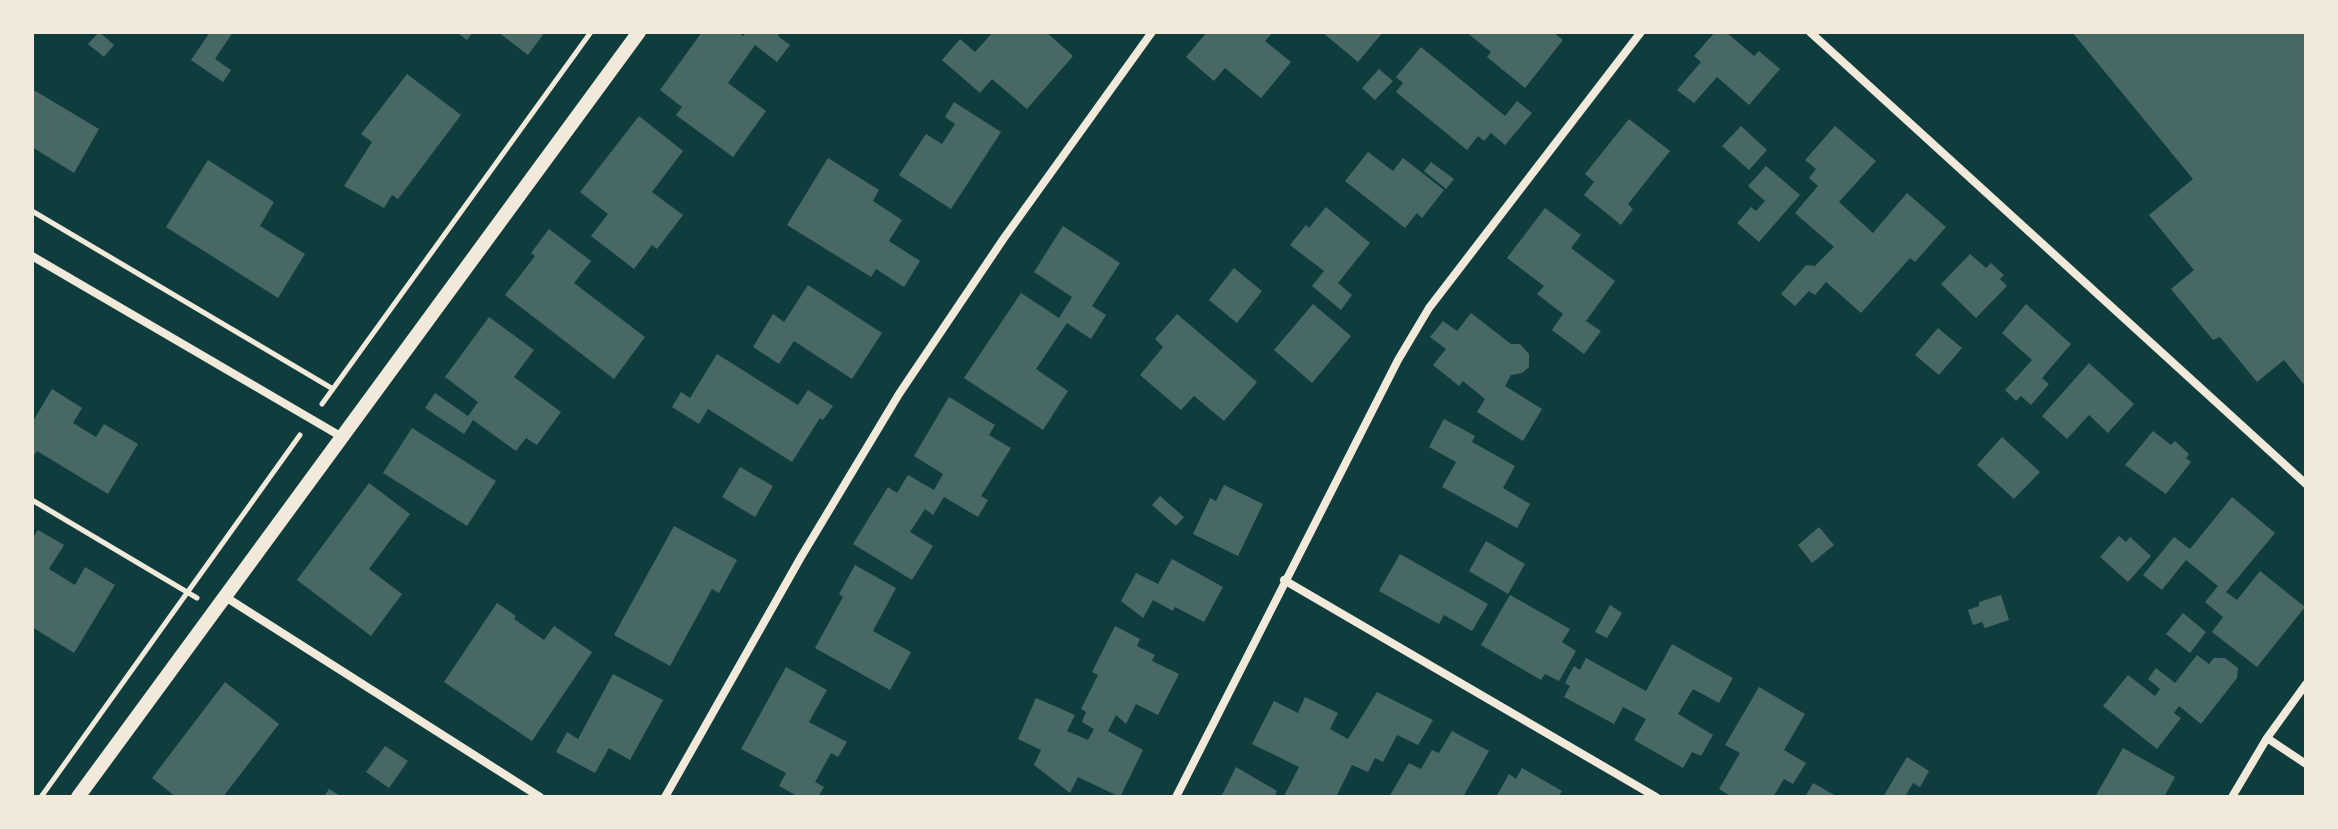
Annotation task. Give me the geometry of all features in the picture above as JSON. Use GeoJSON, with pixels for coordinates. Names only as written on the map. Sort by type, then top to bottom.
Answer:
{"type":"FeatureCollection","features":[{"type":"Feature","properties":{"kind":"street"},"geometry":{"type":"LineString","coordinates":[[78,797],[639,32]]}},
{"type":"Feature","properties":{"kind":"street"},"geometry":{"type":"LineString","coordinates":[[665,797],[801,557],[899,394],[1004,238],[1152,32]]}},
{"type":"Feature","properties":{"kind":"street"},"geometry":{"type":"LineString","coordinates":[[1176,797],[1284,580],[1398,360],[1429,308],[1641,32]]}},
{"type":"Feature","properties":{"kind":"street"},"geometry":{"type":"LineString","coordinates":[[1810,32],[2306,484]]}},
{"type":"Feature","properties":{"kind":"street"},"geometry":{"type":"LineString","coordinates":[[32,256],[342,437]]}},
{"type":"Feature","properties":{"kind":"street"},"geometry":{"type":"LineString","coordinates":[[1284,580],[1656,797]]}},
{"type":"Feature","properties":{"kind":"street"},"geometry":{"type":"LineString","coordinates":[[224,596],[540,797]]}},
{"type":"Feature","properties":{"kind":"street"},"geometry":{"type":"LineString","coordinates":[[2232,797],[2267,738],[2306,684]]}},
{"type":"Feature","properties":{"kind":"street"},"geometry":{"type":"LineString","coordinates":[[2267,738],[2306,764]]}},
{"type":"Feature","properties":{"kind":"path"},"geometry":{"type":"LineString","coordinates":[[32,211],[333,389]]}},
{"type":"Feature","properties":{"kind":"path"},"geometry":{"type":"LineString","coordinates":[[32,500],[215,609]]}},
{"type":"Feature","properties":{"kind":"building"},"geometry":{"type":"Polygon","coordinates":[[[99,32],[114,45],[104,57],[88,44],[99,32]]]}},
{"type":"Feature","properties":{"kind":"building"},"geometry":{"type":"Polygon","coordinates":[[[210,32],[233,32],[215,59],[231,70],[223,82],[191,60],[210,32]]]}},
{"type":"Feature","properties":{"kind":"building"},"geometry":{"type":"Polygon","coordinates":[[[456,32],[473,32],[467,40],[456,32]]]}},
{"type":"Feature","properties":{"kind":"building"},"geometry":{"type":"Polygon","coordinates":[[[498,32],[545,32],[528,55],[498,32]]]}},
{"type":"Feature","properties":{"kind":"building"},"geometry":{"type":"Polygon","coordinates":[[[702,32],[738,32],[743,36],[747,32],[780,32],[778,36],[790,45],[777,62],[755,45],[728,83],[766,111],[733,157],[676,115],[682,107],[660,90],[702,32]]]}},
{"type":"Feature","properties":{"kind":"building"},"geometry":{"type":"Polygon","coordinates":[[[993,32],[1046,32],[1073,56],[1027,109],[992,79],[980,93],[942,60],[960,39],[975,52],[993,32]]]}},
{"type":"Feature","properties":{"kind":"building"},"geometry":{"type":"Polygon","coordinates":[[[1207,32],[1273,32],[1265,41],[1291,62],[1261,98],[1225,68],[1214,81],[1186,57],[1207,32]]]}},
{"type":"Feature","properties":{"kind":"building"},"geometry":{"type":"Polygon","coordinates":[[[1322,32],[1383,32],[1358,62],[1322,32]]]}},
{"type":"Feature","properties":{"kind":"building"},"geometry":{"type":"Polygon","coordinates":[[[1466,32],[1553,32],[1563,40],[1525,88],[1487,57],[1491,52],[1466,32]]]}},
{"type":"Feature","properties":{"kind":"building"},"geometry":{"type":"Polygon","coordinates":[[[1715,32],[1726,32],[1754,56],[1759,51],[1780,69],[1749,105],[1717,77],[1694,103],[1677,90],[1701,62],[1694,56],[1715,32]]]}},
{"type":"Feature","properties":{"kind":"building"},"geometry":{"type":"Polygon","coordinates":[[[2072,32],[2302,32],[2306,36],[2306,387],[2284,360],[2257,382],[2220,337],[2213,340],[2171,289],[2194,270],[2149,215],[2193,179],[2072,32]]]}},
{"type":"Feature","properties":{"kind":"building"},"geometry":{"type":"Polygon","coordinates":[[[1421,47],[1505,116],[1517,101],[1532,113],[1505,145],[1491,133],[1484,141],[1478,136],[1467,150],[1396,92],[1403,83],[1396,77],[1421,47]]]}},
{"type":"Feature","properties":{"kind":"building"},"geometry":{"type":"Polygon","coordinates":[[[1379,69],[1393,81],[1375,100],[1362,88],[1379,69]]]}},
{"type":"Feature","properties":{"kind":"building"},"geometry":{"type":"Polygon","coordinates":[[[407,74],[461,115],[398,199],[392,195],[384,208],[344,186],[372,142],[361,134],[407,74]]]}},
{"type":"Feature","properties":{"kind":"building"},"geometry":{"type":"Polygon","coordinates":[[[32,89],[99,129],[74,173],[32,147],[32,89]]]}},
{"type":"Feature","properties":{"kind":"building"},"geometry":{"type":"Polygon","coordinates":[[[954,102],[1001,132],[951,209],[899,175],[926,134],[942,144],[955,124],[945,117],[954,102]]]}},
{"type":"Feature","properties":{"kind":"building"},"geometry":{"type":"Polygon","coordinates":[[[639,116],[683,151],[652,192],[683,215],[657,249],[652,245],[634,269],[591,236],[608,214],[580,192],[639,116]]]}},
{"type":"Feature","properties":{"kind":"building"},"geometry":{"type":"Polygon","coordinates":[[[1629,119],[1670,151],[1628,204],[1633,209],[1621,225],[1584,195],[1594,182],[1585,174],[1629,119]]]}},
{"type":"Feature","properties":{"kind":"building"},"geometry":{"type":"Polygon","coordinates":[[[1741,126],[1767,150],[1749,170],[1722,146],[1741,126]]]}},
{"type":"Feature","properties":{"kind":"building"},"geometry":{"type":"Polygon","coordinates":[[[1835,126],[1876,161],[1839,202],[1873,233],[1907,193],[1946,227],[1915,262],[1910,258],[1861,313],[1826,282],[1815,295],[1809,291],[1795,306],[1781,294],[1806,265],[1815,266],[1834,247],[1795,213],[1818,186],[1809,178],[1816,169],[1805,160],[1835,126]]]}},
{"type":"Feature","properties":{"kind":"building"},"geometry":{"type":"Polygon","coordinates":[[[1368,152],[1393,171],[1403,158],[1444,190],[1422,218],[1417,213],[1405,228],[1345,181],[1368,152]]]}},
{"type":"Feature","properties":{"kind":"building"},"geometry":{"type":"Polygon","coordinates":[[[828,158],[879,190],[873,201],[902,220],[889,241],[920,261],[904,287],[876,269],[871,277],[787,225],[828,158]]]}},
{"type":"Feature","properties":{"kind":"building"},"geometry":{"type":"Polygon","coordinates":[[[208,160],[274,202],[260,226],[305,254],[278,298],[166,227],[208,160]]]}},
{"type":"Feature","properties":{"kind":"building"},"geometry":{"type":"Polygon","coordinates":[[[1431,162],[1454,179],[1446,189],[1424,171],[1431,162]]]}},
{"type":"Feature","properties":{"kind":"building"},"geometry":{"type":"Polygon","coordinates":[[[1766,166],[1800,195],[1759,242],[1737,223],[1751,207],[1756,211],[1765,201],[1748,186],[1766,166]]]}},
{"type":"Feature","properties":{"kind":"building"},"geometry":{"type":"Polygon","coordinates":[[[1326,207],[1370,243],[1338,283],[1352,295],[1341,310],[1312,286],[1324,271],[1290,245],[1326,207]]]}},
{"type":"Feature","properties":{"kind":"building"},"geometry":{"type":"Polygon","coordinates":[[[1545,208],[1581,235],[1571,248],[1615,281],[1586,321],[1601,331],[1584,354],[1552,330],[1563,314],[1537,294],[1544,286],[1507,258],[1545,208]]]}},
{"type":"Feature","properties":{"kind":"building"},"geometry":{"type":"Polygon","coordinates":[[[1063,226],[1120,263],[1092,306],[1106,315],[1091,339],[1067,323],[1036,369],[1068,391],[1043,430],[964,378],[1021,293],[1059,318],[1072,297],[1034,272],[1063,226]]]}},
{"type":"Feature","properties":{"kind":"building"},"geometry":{"type":"Polygon","coordinates":[[[549,229],[591,261],[574,283],[645,337],[614,379],[505,295],[535,256],[531,253],[549,229]]]}},
{"type":"Feature","properties":{"kind":"building"},"geometry":{"type":"Polygon","coordinates":[[[1970,254],[1986,268],[1991,263],[2004,275],[2000,279],[2007,286],[1976,318],[1941,284],[1970,254]]]}},
{"type":"Feature","properties":{"kind":"building"},"geometry":{"type":"Polygon","coordinates":[[[1234,268],[1262,291],[1237,323],[1209,300],[1234,268]]]}},
{"type":"Feature","properties":{"kind":"building"},"geometry":{"type":"Polygon","coordinates":[[[808,285],[882,333],[852,379],[794,341],[779,364],[753,347],[773,314],[784,322],[808,285]]]}},
{"type":"Feature","properties":{"kind":"building"},"geometry":{"type":"Polygon","coordinates":[[[1313,304],[1351,336],[1312,383],[1274,350],[1313,304]]]}},
{"type":"Feature","properties":{"kind":"building"},"geometry":{"type":"Polygon","coordinates":[[[2026,304],[2071,344],[2042,378],[2049,384],[2031,405],[2021,396],[2016,401],[2005,390],[2032,360],[2002,333],[2026,304]]]}},
{"type":"Feature","properties":{"kind":"building"},"geometry":{"type":"Polygon","coordinates":[[[1471,313],[1511,344],[1520,344],[1529,354],[1529,367],[1522,373],[1511,375],[1505,386],[1542,409],[1523,441],[1477,412],[1485,399],[1463,381],[1459,386],[1433,365],[1446,349],[1430,337],[1443,321],[1457,331],[1471,313]]]}},
{"type":"Feature","properties":{"kind":"building"},"geometry":{"type":"Polygon","coordinates":[[[1177,314],[1257,382],[1224,421],[1194,396],[1181,410],[1140,375],[1163,347],[1155,339],[1177,314]]]}},
{"type":"Feature","properties":{"kind":"building"},"geometry":{"type":"Polygon","coordinates":[[[489,317],[534,350],[514,377],[561,412],[537,445],[526,438],[516,451],[473,420],[464,434],[425,408],[435,393],[468,416],[478,402],[445,377],[489,317]]]}},
{"type":"Feature","properties":{"kind":"building"},"geometry":{"type":"Polygon","coordinates":[[[1938,328],[1962,348],[1939,375],[1915,355],[1938,328]]]}},
{"type":"Feature","properties":{"kind":"building"},"geometry":{"type":"Polygon","coordinates":[[[717,354],[798,405],[808,390],[833,406],[823,420],[820,418],[792,462],[708,409],[699,424],[672,407],[681,392],[690,398],[717,354]]]}},
{"type":"Feature","properties":{"kind":"building"},"geometry":{"type":"Polygon","coordinates":[[[2089,363],[2134,404],[2108,433],[2089,415],[2067,439],[2042,416],[2089,363]]]}},
{"type":"Feature","properties":{"kind":"building"},"geometry":{"type":"Polygon","coordinates":[[[52,389],[82,408],[73,423],[96,437],[104,424],[138,444],[108,494],[37,451],[32,459],[32,423],[52,389]]]}},
{"type":"Feature","properties":{"kind":"building"},"geometry":{"type":"Polygon","coordinates":[[[949,397],[995,425],[989,435],[1011,448],[981,496],[988,500],[978,517],[944,497],[933,515],[925,509],[910,532],[933,546],[912,580],[853,544],[888,487],[897,493],[908,475],[934,490],[943,474],[914,456],[949,397]]]}},
{"type":"Feature","properties":{"kind":"building"},"geometry":{"type":"Polygon","coordinates":[[[1444,419],[1475,436],[1472,442],[1515,466],[1503,488],[1530,504],[1517,528],[1442,487],[1456,462],[1429,447],[1444,419]]]}},
{"type":"Feature","properties":{"kind":"building"},"geometry":{"type":"Polygon","coordinates":[[[412,428],[496,481],[467,526],[383,473],[412,428]]]}},
{"type":"Feature","properties":{"kind":"building"},"geometry":{"type":"Polygon","coordinates":[[[2153,431],[2171,445],[2175,441],[2189,454],[2186,458],[2191,462],[2166,494],[2125,465],[2153,431]]]}},
{"type":"Feature","properties":{"kind":"building"},"geometry":{"type":"Polygon","coordinates":[[[2002,437],[2040,472],[2014,499],[1977,465],[2002,437]]]}},
{"type":"Feature","properties":{"kind":"building"},"geometry":{"type":"Polygon","coordinates":[[[740,467],[773,486],[755,517],[722,497],[740,467]]]}},
{"type":"Feature","properties":{"kind":"building"},"geometry":{"type":"Polygon","coordinates":[[[369,483],[410,514],[369,569],[402,594],[371,636],[297,580],[369,483]]]}},
{"type":"Feature","properties":{"kind":"building"},"geometry":{"type":"Polygon","coordinates":[[[1224,485],[1263,504],[1238,556],[1193,534],[1210,498],[1216,501],[1224,485]]]}},
{"type":"Feature","properties":{"kind":"building"},"geometry":{"type":"Polygon","coordinates":[[[1160,496],[1184,517],[1176,526],[1152,505],[1160,496]]]}},
{"type":"Feature","properties":{"kind":"building"},"geometry":{"type":"Polygon","coordinates":[[[2232,497],[2275,533],[2226,592],[2237,600],[2260,571],[2305,607],[2257,667],[2212,632],[2223,617],[2205,602],[2218,586],[2186,560],[2162,590],[2143,575],[2174,537],[2190,549],[2232,497]]]}},
{"type":"Feature","properties":{"kind":"building"},"geometry":{"type":"Polygon","coordinates":[[[674,526],[737,560],[719,593],[712,589],[670,666],[614,635],[674,526]]]}},
{"type":"Feature","properties":{"kind":"building"},"geometry":{"type":"Polygon","coordinates":[[[1819,527],[1834,545],[1812,563],[1798,545],[1819,527]]]}},
{"type":"Feature","properties":{"kind":"building"},"geometry":{"type":"Polygon","coordinates":[[[38,530],[64,545],[49,569],[75,585],[85,567],[115,585],[74,653],[32,627],[32,539],[38,530]]]}},
{"type":"Feature","properties":{"kind":"building"},"geometry":{"type":"Polygon","coordinates":[[[2119,536],[2126,542],[2130,537],[2151,556],[2128,582],[2100,557],[2119,536]]]}},
{"type":"Feature","properties":{"kind":"building"},"geometry":{"type":"Polygon","coordinates":[[[1486,541],[1525,564],[1508,594],[1469,571],[1486,541]]]}},
{"type":"Feature","properties":{"kind":"building"},"geometry":{"type":"Polygon","coordinates":[[[1400,554],[1488,604],[1472,631],[1444,615],[1439,624],[1379,591],[1400,554]]]}},
{"type":"Feature","properties":{"kind":"building"},"geometry":{"type":"Polygon","coordinates":[[[1172,559],[1223,587],[1204,622],[1153,600],[1143,618],[1121,601],[1136,573],[1158,584],[1172,559]]]}},
{"type":"Feature","properties":{"kind":"building"},"geometry":{"type":"Polygon","coordinates":[[[855,565],[896,588],[873,631],[911,652],[890,690],[815,648],[843,597],[839,594],[855,565]]]}},
{"type":"Feature","properties":{"kind":"building"},"geometry":{"type":"Polygon","coordinates":[[[1510,595],[1570,629],[1562,642],[1576,651],[1559,681],[1545,674],[1541,680],[1481,645],[1510,595]]]}},
{"type":"Feature","properties":{"kind":"building"},"geometry":{"type":"Polygon","coordinates":[[[2001,595],[2009,620],[1985,628],[1982,622],[1973,625],[1968,610],[1979,606],[1979,602],[2001,595]]]}},
{"type":"Feature","properties":{"kind":"building"},"geometry":{"type":"Polygon","coordinates":[[[497,603],[544,640],[554,626],[592,652],[532,741],[444,682],[497,603]]]}},
{"type":"Feature","properties":{"kind":"building"},"geometry":{"type":"Polygon","coordinates":[[[1610,605],[1622,613],[1607,638],[1595,632],[1610,605]]]}},
{"type":"Feature","properties":{"kind":"building"},"geometry":{"type":"Polygon","coordinates":[[[2183,613],[2206,632],[2190,653],[2166,634],[2183,613]]]}},
{"type":"Feature","properties":{"kind":"building"},"geometry":{"type":"Polygon","coordinates":[[[1115,626],[1140,639],[1137,646],[1155,655],[1152,661],[1179,674],[1158,715],[1136,704],[1126,724],[1116,715],[1108,731],[1143,750],[1120,797],[1078,777],[1070,793],[1034,765],[1041,750],[1018,739],[1036,698],[1075,715],[1067,731],[1088,740],[1094,729],[1082,722],[1086,712],[1081,709],[1098,675],[1092,672],[1115,626]]]}},
{"type":"Feature","properties":{"kind":"building"},"geometry":{"type":"Polygon","coordinates":[[[1672,644],[1733,678],[1719,703],[1693,689],[1678,714],[1713,735],[1701,756],[1692,752],[1683,768],[1634,740],[1646,719],[1623,707],[1614,724],[1564,697],[1570,686],[1565,683],[1574,666],[1580,670],[1586,658],[1646,691],[1672,644]]]}},
{"type":"Feature","properties":{"kind":"building"},"geometry":{"type":"Polygon","coordinates":[[[2197,655],[2209,664],[2214,658],[2225,658],[2238,668],[2237,678],[2201,724],[2179,706],[2174,713],[2181,718],[2157,749],[2103,706],[2128,675],[2155,696],[2160,689],[2148,679],[2156,668],[2175,683],[2197,655]]]}},
{"type":"Feature","properties":{"kind":"building"},"geometry":{"type":"Polygon","coordinates":[[[786,667],[827,690],[809,722],[847,742],[838,757],[831,753],[815,782],[824,787],[818,797],[799,797],[779,786],[786,773],[741,749],[786,667]]]}},
{"type":"Feature","properties":{"kind":"building"},"geometry":{"type":"Polygon","coordinates":[[[613,674],[663,700],[630,760],[609,748],[595,773],[556,752],[567,732],[578,739],[613,674]]]}},
{"type":"Feature","properties":{"kind":"building"},"geometry":{"type":"Polygon","coordinates":[[[225,682],[279,724],[223,797],[176,797],[152,778],[225,682]]]}},
{"type":"Feature","properties":{"kind":"building"},"geometry":{"type":"Polygon","coordinates":[[[1759,687],[1805,714],[1784,750],[1806,763],[1793,784],[1784,779],[1773,797],[1732,797],[1719,789],[1740,753],[1725,745],[1759,687]]]}},
{"type":"Feature","properties":{"kind":"building"},"geometry":{"type":"Polygon","coordinates":[[[1377,692],[1433,720],[1418,745],[1397,735],[1383,762],[1375,758],[1368,772],[1352,765],[1336,797],[1289,797],[1285,794],[1299,767],[1252,744],[1274,701],[1298,713],[1305,697],[1338,713],[1330,729],[1348,739],[1377,692]]]}},
{"type":"Feature","properties":{"kind":"building"},"geometry":{"type":"Polygon","coordinates":[[[1452,731],[1489,751],[1463,797],[1389,797],[1409,763],[1421,769],[1432,750],[1439,753],[1452,731]]]}},
{"type":"Feature","properties":{"kind":"building"},"geometry":{"type":"Polygon","coordinates":[[[385,746],[408,761],[389,788],[366,772],[385,746]]]}},
{"type":"Feature","properties":{"kind":"building"},"geometry":{"type":"Polygon","coordinates":[[[2123,748],[2175,777],[2164,797],[2095,797],[2123,748]]]}},
{"type":"Feature","properties":{"kind":"building"},"geometry":{"type":"Polygon","coordinates":[[[1907,757],[1929,771],[1920,787],[1913,783],[1905,797],[1883,797],[1907,757]]]}},
{"type":"Feature","properties":{"kind":"building"},"geometry":{"type":"Polygon","coordinates":[[[1236,767],[1277,791],[1274,797],[1221,797],[1236,767]]]}},
{"type":"Feature","properties":{"kind":"building"},"geometry":{"type":"Polygon","coordinates":[[[1522,768],[1562,791],[1558,797],[1496,797],[1509,774],[1516,779],[1522,768]]]}},
{"type":"Feature","properties":{"kind":"building"},"geometry":{"type":"Polygon","coordinates":[[[1813,783],[1838,797],[1805,797],[1813,783]]]}},
{"type":"Feature","properties":{"kind":"building"},"geometry":{"type":"Polygon","coordinates":[[[329,789],[342,797],[324,797],[329,789]]]}}]}
